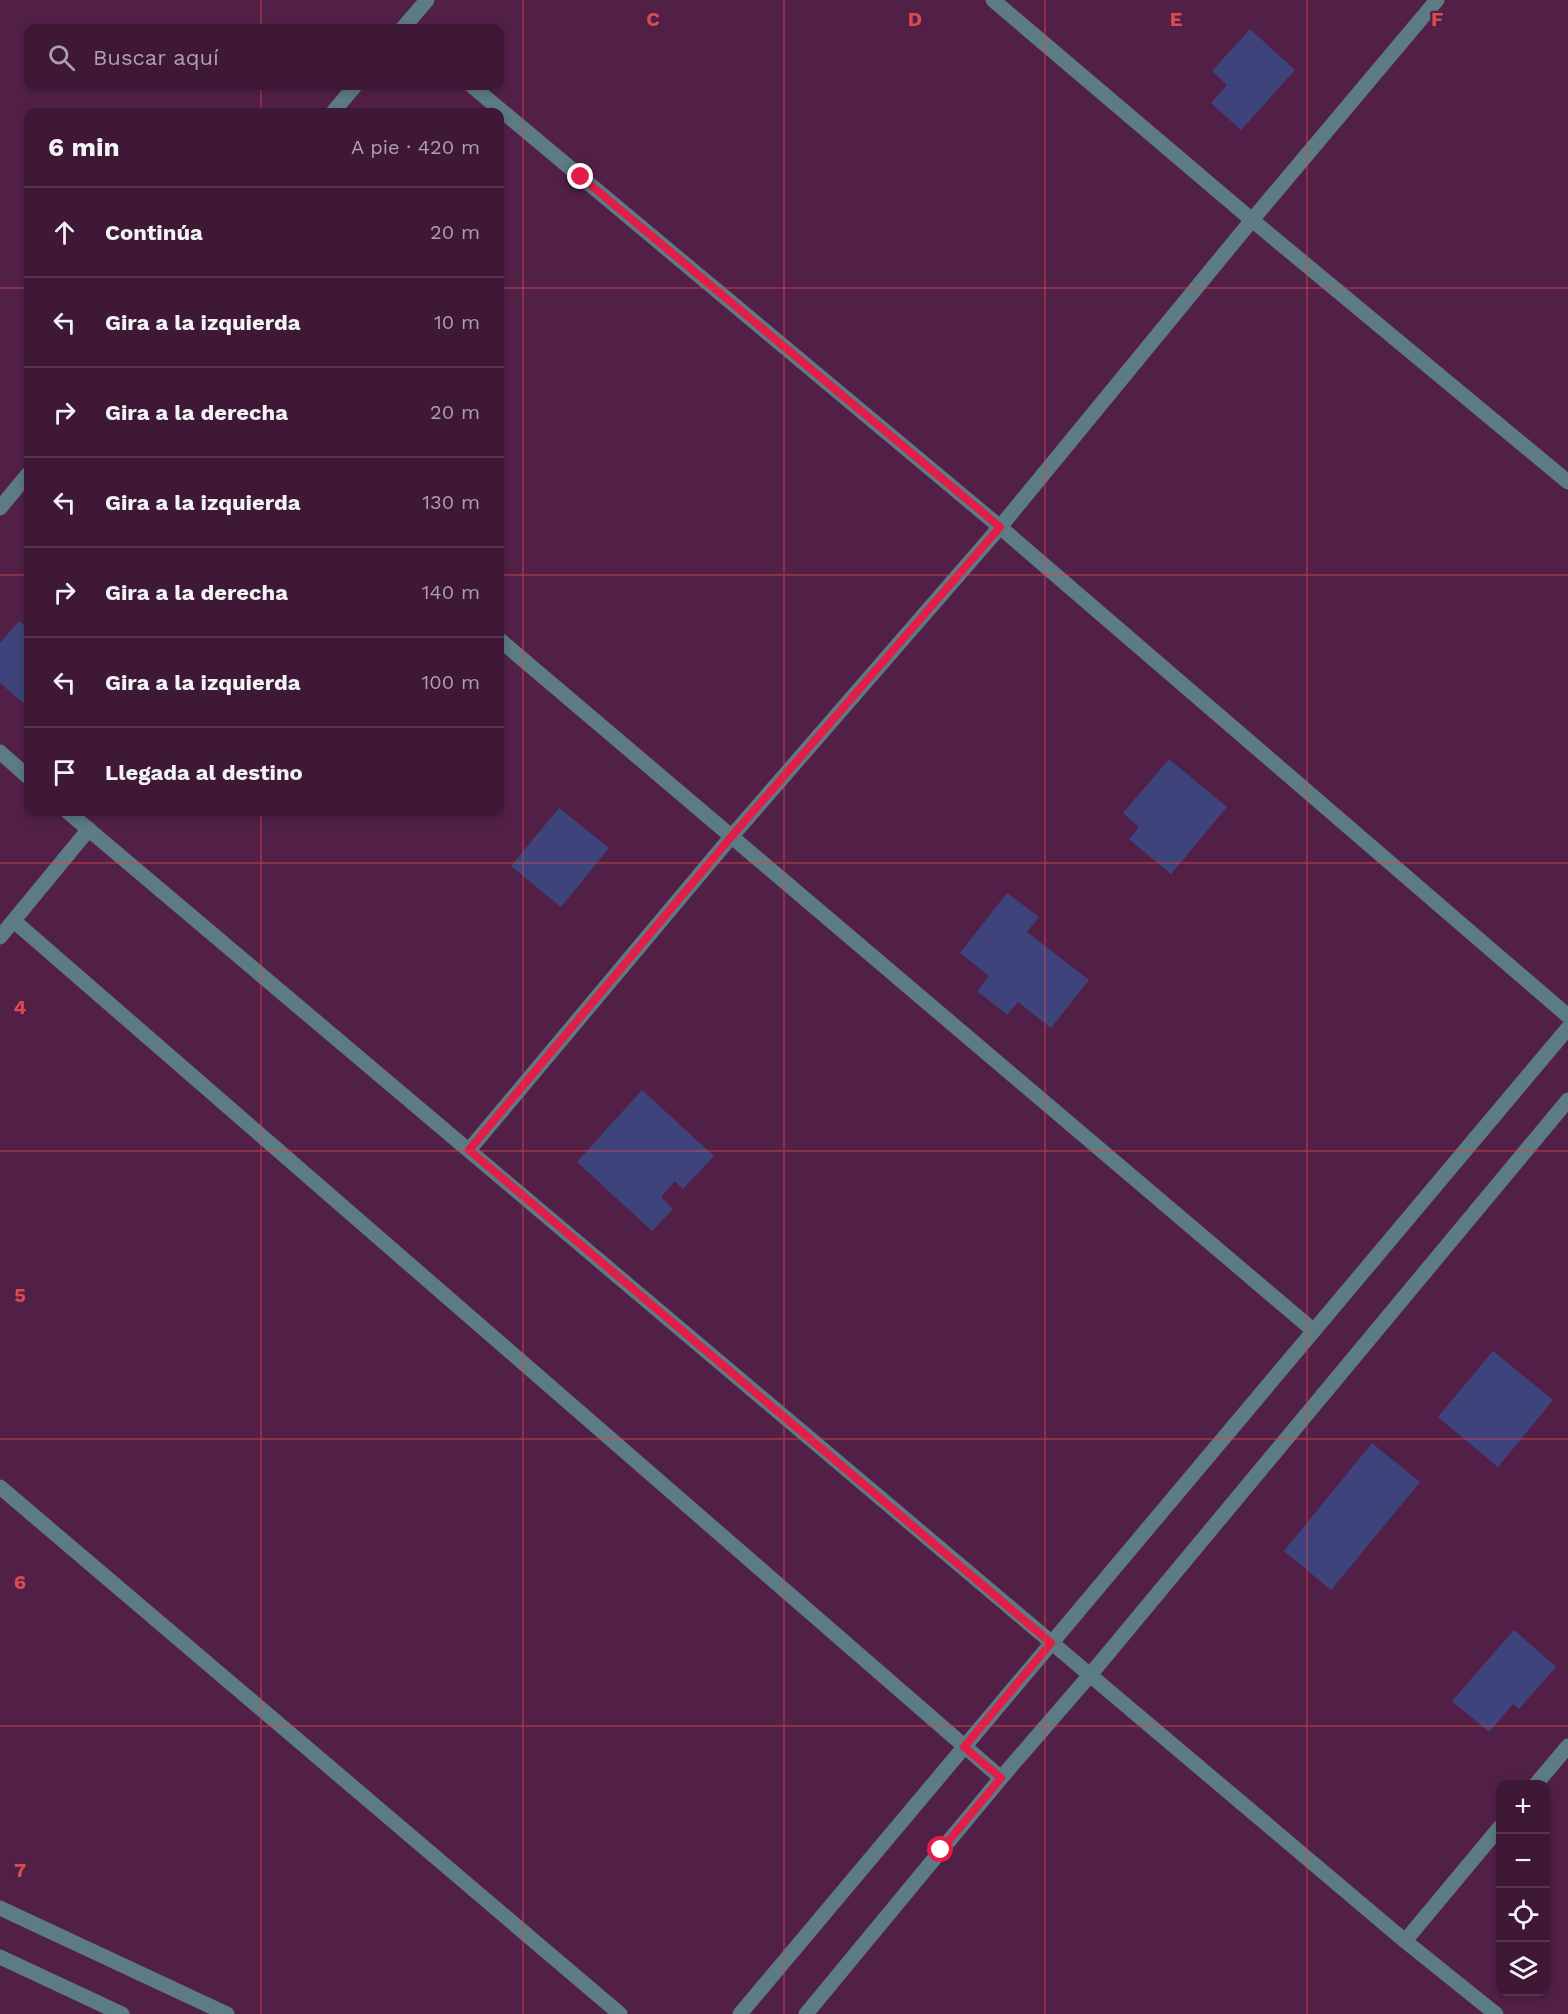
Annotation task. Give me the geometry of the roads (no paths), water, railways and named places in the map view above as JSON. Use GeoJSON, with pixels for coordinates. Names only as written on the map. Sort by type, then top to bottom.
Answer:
{"type":"FeatureCollection","features":[{"type":"Feature","properties":{"kind":"street"},"geometry":{"type":"LineString","coordinates":[[406,24],[427,0]]}},
{"type":"Feature","properties":{"kind":"street"},"geometry":{"type":"LineString","coordinates":[[993,0],[1252,220],[1568,482]]}},
{"type":"Feature","properties":{"kind":"street"},"geometry":{"type":"LineString","coordinates":[[469,1150],[731,837],[1000,527],[1252,220],[1437,0]]}},
{"type":"Feature","properties":{"kind":"street"},"geometry":{"type":"LineString","coordinates":[[336,108],[352,90]]}},
{"type":"Feature","properties":{"kind":"street"},"geometry":{"type":"LineString","coordinates":[[477,90],[498,108]]}},
{"type":"Feature","properties":{"kind":"street"},"geometry":{"type":"LineString","coordinates":[[504,113],[1000,527],[1568,1016]]}},
{"type":"Feature","properties":{"kind":"street"},"geometry":{"type":"LineString","coordinates":[[0,508],[24,479]]}},
{"type":"Feature","properties":{"kind":"street"},"geometry":{"type":"LineString","coordinates":[[504,643],[1314,1331]]}},
{"type":"Feature","properties":{"kind":"street"},"geometry":{"type":"LineString","coordinates":[[0,752],[24,773]]}},
{"type":"Feature","properties":{"kind":"street"},"geometry":{"type":"LineString","coordinates":[[73,816],[1090,1676],[1405,1941],[1496,2014]]}},
{"type":"Feature","properties":{"kind":"street"},"geometry":{"type":"LineString","coordinates":[[0,937],[89,829]]}},
{"type":"Feature","properties":{"kind":"street"},"geometry":{"type":"LineString","coordinates":[[14,921],[1001,1778]]}},
{"type":"Feature","properties":{"kind":"street"},"geometry":{"type":"LineString","coordinates":[[740,2014],[1568,1028]]}},
{"type":"Feature","properties":{"kind":"street"},"geometry":{"type":"LineString","coordinates":[[806,2014],[1568,1100]]}},
{"type":"Feature","properties":{"kind":"street"},"geometry":{"type":"LineString","coordinates":[[0,1487],[620,2014]]}},
{"type":"Feature","properties":{"kind":"street"},"geometry":{"type":"LineString","coordinates":[[1540,1780],[1568,1746]]}},
{"type":"Feature","properties":{"kind":"street"},"geometry":{"type":"LineString","coordinates":[[1405,1941],[1496,1832]]}},
{"type":"Feature","properties":{"kind":"street"},"geometry":{"type":"LineString","coordinates":[[0,1908],[227,2014]]}},
{"type":"Feature","properties":{"kind":"street"},"geometry":{"type":"LineString","coordinates":[[0,1957],[122,2014]]}}]}
